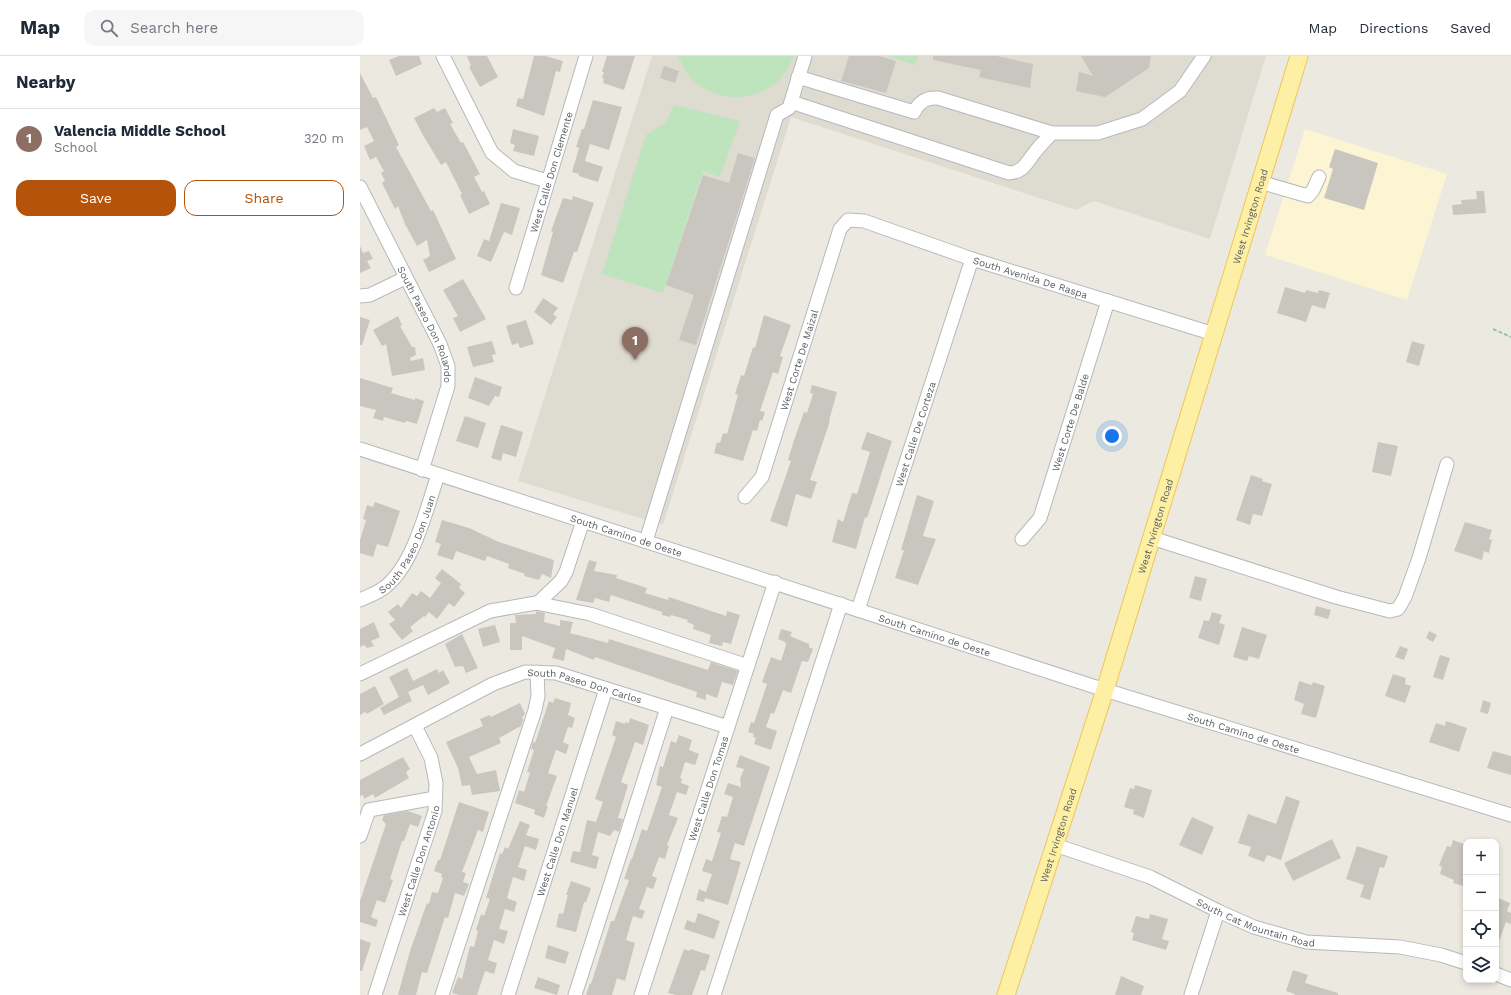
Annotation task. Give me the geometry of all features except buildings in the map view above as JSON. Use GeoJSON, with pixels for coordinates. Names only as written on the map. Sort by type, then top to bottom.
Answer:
{"type":"FeatureCollection","features":[{"type":"Feature","properties":{"kind":"main road","name":"West Irvington Road"},"geometry":{"type":"LineString","coordinates":[[1006,995],[1105,690],[1299,56]]}},
{"type":"Feature","properties":{"kind":"street"},"geometry":{"type":"LineString","coordinates":[[443,56],[492,153],[514,171],[547,181]]}},
{"type":"Feature","properties":{"kind":"street","name":"West Calle Don Clemente"},"geometry":{"type":"LineString","coordinates":[[516,288],[547,181],[586,56]]}},
{"type":"Feature","properties":{"kind":"street"},"geometry":{"type":"LineString","coordinates":[[646,541],[777,115],[789,108],[805,56]]}},
{"type":"Feature","properties":{"kind":"street"},"geometry":{"type":"LineString","coordinates":[[798,78],[914,112],[920,102],[932,97],[1052,133],[1098,134],[1142,119],[1180,91],[1204,56]]}},
{"type":"Feature","properties":{"kind":"street"},"geometry":{"type":"LineString","coordinates":[[791,102],[1009,173],[1022,170],[1034,152],[1052,133]]}},
{"type":"Feature","properties":{"kind":"street"},"geometry":{"type":"LineString","coordinates":[[1260,182],[1308,196],[1313,190],[1319,177]]}},
{"type":"Feature","properties":{"kind":"street","name":"South Paseo Don Rolando"},"geometry":{"type":"LineString","coordinates":[[360,187],[405,278],[440,344],[448,366],[448,386],[422,470]]}},
{"type":"Feature","properties":{"kind":"street","name":"South Avenida De Raspa"},"geometry":{"type":"LineString","coordinates":[[848,220],[864,222],[972,259],[1214,334]]}},
{"type":"Feature","properties":{"kind":"street","name":"West Corte De Maizal"},"geometry":{"type":"LineString","coordinates":[[745,497],[762,477],[840,230],[848,220]]}},
{"type":"Feature","properties":{"kind":"street","name":"West Calle De Corteza"},"geometry":{"type":"LineString","coordinates":[[858,610],[972,259]]}},
{"type":"Feature","properties":{"kind":"street"},"geometry":{"type":"LineString","coordinates":[[360,296],[370,294],[405,278]]}},
{"type":"Feature","properties":{"kind":"street","name":"West Corte De Balde"},"geometry":{"type":"LineString","coordinates":[[1022,539],[1040,518],[1108,301]]}},
{"type":"Feature","properties":{"kind":"street","name":"South Camino de Oeste"},"geometry":{"type":"LineString","coordinates":[[360,449],[1105,690],[1511,815]]}},
{"type":"Feature","properties":{"kind":"street"},"geometry":{"type":"LineString","coordinates":[[1152,538],[1200,552],[1336,597],[1390,611],[1398,609],[1405,597],[1419,558],[1447,464]]}},
{"type":"Feature","properties":{"kind":"street","name":"South Paseo Don Juan"},"geometry":{"type":"LineString","coordinates":[[360,600],[384,588],[402,568],[413,546],[438,475]]}},
{"type":"Feature","properties":{"kind":"street"},"geometry":{"type":"LineString","coordinates":[[538,603],[561,581],[566,572],[583,521]]}},
{"type":"Feature","properties":{"kind":"street","name":"West Calle Don Tomas"},"geometry":{"type":"LineString","coordinates":[[641,995],[775,582]]}},
{"type":"Feature","properties":{"kind":"street"},"geometry":{"type":"LineString","coordinates":[[360,674],[490,611],[538,603],[590,614],[748,666]]}},
{"type":"Feature","properties":{"kind":"street"},"geometry":{"type":"LineString","coordinates":[[714,995],[840,604]]}},
{"type":"Feature","properties":{"kind":"street","name":"South Paseo Don Carlos"},"geometry":{"type":"LineString","coordinates":[[360,754],[493,684],[525,672],[556,673],[728,727]]}},
{"type":"Feature","properties":{"kind":"street"},"geometry":{"type":"LineString","coordinates":[[442,995],[535,710],[538,696],[537,672]]}},
{"type":"Feature","properties":{"kind":"street","name":"West Calle Don Manuel"},"geometry":{"type":"LineString","coordinates":[[508,995],[606,689]]}},
{"type":"Feature","properties":{"kind":"street"},"geometry":{"type":"LineString","coordinates":[[575,995],[667,708]]}},
{"type":"Feature","properties":{"kind":"street","name":"West Calle Don Antonio"},"geometry":{"type":"LineString","coordinates":[[375,995],[435,811],[436,783],[430,758],[415,726]]}},
{"type":"Feature","properties":{"kind":"street"},"geometry":{"type":"LineString","coordinates":[[360,836],[368,810],[435,798]]}},
{"type":"Feature","properties":{"kind":"street","name":"South Cat Mountain Road"},"geometry":{"type":"LineString","coordinates":[[1055,845],[1150,877],[1254,927],[1306,942],[1400,947],[1442,954],[1463,962]]}},
{"type":"Feature","properties":{"kind":"street"},"geometry":{"type":"LineString","coordinates":[[1190,995],[1218,911]]}},
{"type":"Feature","properties":{"kind":"street"},"geometry":{"type":"LineString","coordinates":[[1499,975],[1511,980]]}},
{"type":"Feature","properties":{"kind":"path"},"geometry":{"type":"LineString","coordinates":[[1493,329],[1511,337]]}},
{"type":"Feature","properties":{"kind":"shaded area"},"geometry":{"type":"Polygon","coordinates":[[[652,56],[1266,56],[1210,239],[1094,201],[1076,210],[791,117],[663,525],[518,481],[652,56]]]}},
{"type":"Feature","properties":{"kind":"shaded area"},"geometry":{"type":"Polygon","coordinates":[[[1305,129],[1447,174],[1407,300],[1265,255],[1305,129]]]}},
{"type":"Feature","properties":{"kind":"green space"},"geometry":{"type":"Polygon","coordinates":[[[678,56],[794,56],[785,72],[772,86],[762,92],[739,97],[715,94],[705,89],[695,82],[687,73],[678,56]]]}},
{"type":"Feature","properties":{"kind":"green space"},"geometry":{"type":"Polygon","coordinates":[[[888,56],[918,56],[915,65],[888,56]]]}},
{"type":"Feature","properties":{"kind":"green space"},"geometry":{"type":"Polygon","coordinates":[[[674,105],[740,121],[720,177],[703,171],[663,293],[602,274],[646,135],[666,122],[674,105]]]}},
{"type":"Feature","properties":{"kind":"place","name":"Valencia Middle School"},"geometry":{"type":"Point","coordinates":[635,360]}}]}
